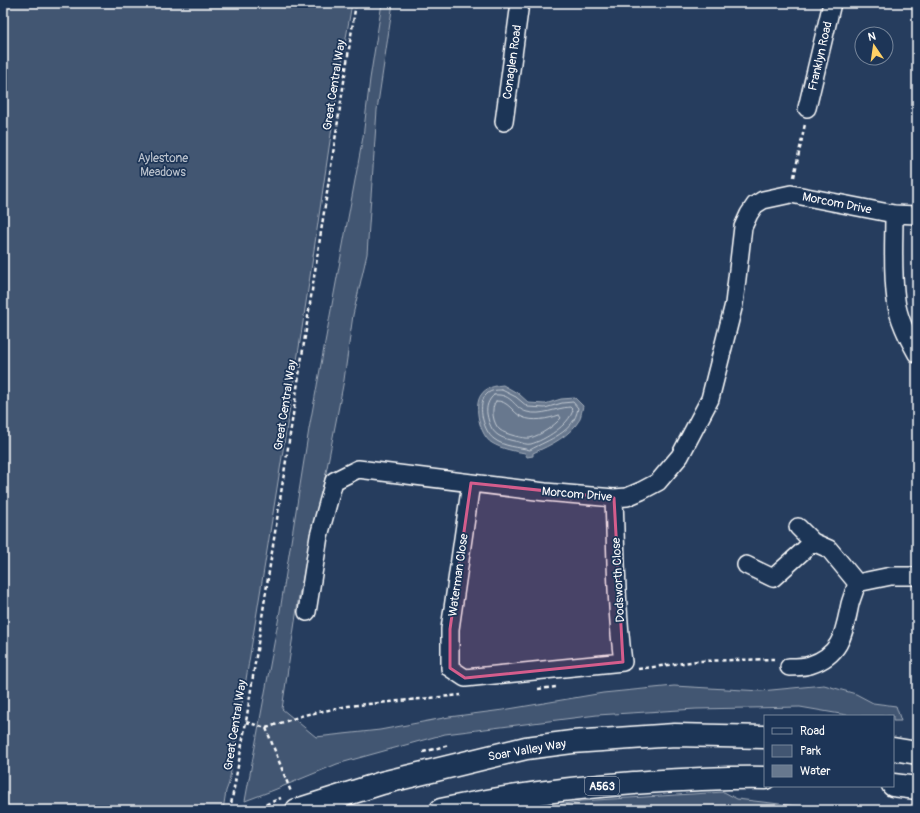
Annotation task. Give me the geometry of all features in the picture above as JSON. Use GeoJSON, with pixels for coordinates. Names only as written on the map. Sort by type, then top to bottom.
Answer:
{"type":"FeatureCollection","features":[{"type":"Feature","properties":{"kind":"highway","name":"Soar Valley Way"},"geometry":{"type":"LineString","coordinates":[[294,802],[382,783],[526,748],[572,742],[675,735],[764,737]]}},
{"type":"Feature","properties":{"kind":"highway"},"geometry":{"type":"LineString","coordinates":[[894,749],[917,753]]}},
{"type":"Feature","properties":{"kind":"highway","name":"A563"},"geometry":{"type":"LineString","coordinates":[[441,810],[468,804],[603,786],[700,778],[764,778]]}},
{"type":"Feature","properties":{"kind":"highway"},"geometry":{"type":"LineString","coordinates":[[894,785],[917,788]]}},
{"type":"Feature","properties":{"kind":"street","name":"Conaglen Road"},"geometry":{"type":"LineString","coordinates":[[504,122],[520,3]]}},
{"type":"Feature","properties":{"kind":"street","name":"Franklyn Road"},"geometry":{"type":"LineString","coordinates":[[807,108],[832,3]]}},
{"type":"Feature","properties":{"kind":"street","name":"Morcom Drive"},"geometry":{"type":"LineString","coordinates":[[307,612],[319,536],[334,480],[358,469],[545,492],[614,498],[627,497],[658,482],[680,456],[710,400],[734,304],[744,227],[749,214],[755,205],[763,200],[791,194],[894,214],[917,215]]}},
{"type":"Feature","properties":{"kind":"street"},"geometry":{"type":"LineString","coordinates":[[894,214],[893,270],[896,302],[906,334],[917,354]]}},
{"type":"Feature","properties":{"kind":"street","name":"Waterman Close"},"geometry":{"type":"LineString","coordinates":[[471,483],[450,629],[450,668],[465,678],[624,662]]}},
{"type":"Feature","properties":{"kind":"street","name":"Dodsworth Close"},"geometry":{"type":"LineString","coordinates":[[614,498],[618,602],[621,646],[624,662]]}},
{"type":"Feature","properties":{"kind":"street"},"geometry":{"type":"LineString","coordinates":[[798,527],[813,542],[829,549],[857,583]]}},
{"type":"Feature","properties":{"kind":"street"},"geometry":{"type":"LineString","coordinates":[[746,566],[773,578],[813,542]]}},
{"type":"Feature","properties":{"kind":"street"},"geometry":{"type":"LineString","coordinates":[[857,583],[891,576],[917,576]]}},
{"type":"Feature","properties":{"kind":"street"},"geometry":{"type":"LineString","coordinates":[[788,668],[810,666],[827,658],[841,642],[857,583]]}},
{"type":"Feature","properties":{"kind":"path","name":"Great Central Way"},"geometry":{"type":"LineString","coordinates":[[230,810],[246,722],[356,3]]}},
{"type":"Feature","properties":{"kind":"path"},"geometry":{"type":"LineString","coordinates":[[791,194],[807,115],[807,108]]}},
{"type":"Feature","properties":{"kind":"path"},"geometry":{"type":"LineString","coordinates":[[246,722],[266,728],[294,802]]}},
{"type":"Feature","properties":{"kind":"path"},"geometry":{"type":"LineString","coordinates":[[253,810],[261,807]]}},
{"type":"Feature","properties":{"kind":"highlighted area"},"geometry":{"type":"Polygon","coordinates":[[[471,483],[614,498],[623,662],[465,678],[450,668],[450,629],[471,483]]]}},
{"type":"Feature","properties":{"kind":"green space","name":"Aylestone Meadows"},"geometry":{"type":"Polygon","coordinates":[[[3,3],[352,3],[277,487],[229,783],[223,810],[3,810],[3,3]]]}},
{"type":"Feature","properties":{"kind":"green space"},"geometry":{"type":"Polygon","coordinates":[[[382,3],[393,3],[377,110],[367,254],[353,315],[344,380],[325,478],[299,595],[282,709],[316,737],[380,730],[449,717],[503,710],[603,693],[674,686],[761,691],[824,685],[856,694],[873,703],[896,706],[901,721],[894,721],[894,715],[846,715],[800,707],[696,709],[597,715],[445,734],[337,764],[245,801],[280,611],[309,429],[363,137],[370,79],[382,3]]]}},
{"type":"Feature","properties":{"kind":"green space"},"geometry":{"type":"Polygon","coordinates":[[[724,792],[737,799],[830,810],[532,810],[581,801],[724,792]]]}},
{"type":"Feature","properties":{"kind":"water"},"geometry":{"type":"Polygon","coordinates":[[[503,385],[519,394],[529,403],[545,404],[561,399],[575,398],[583,406],[580,419],[565,435],[533,453],[533,456],[527,457],[525,453],[508,450],[496,445],[488,439],[481,428],[478,406],[481,395],[485,390],[494,386],[503,385]]]}}]}
